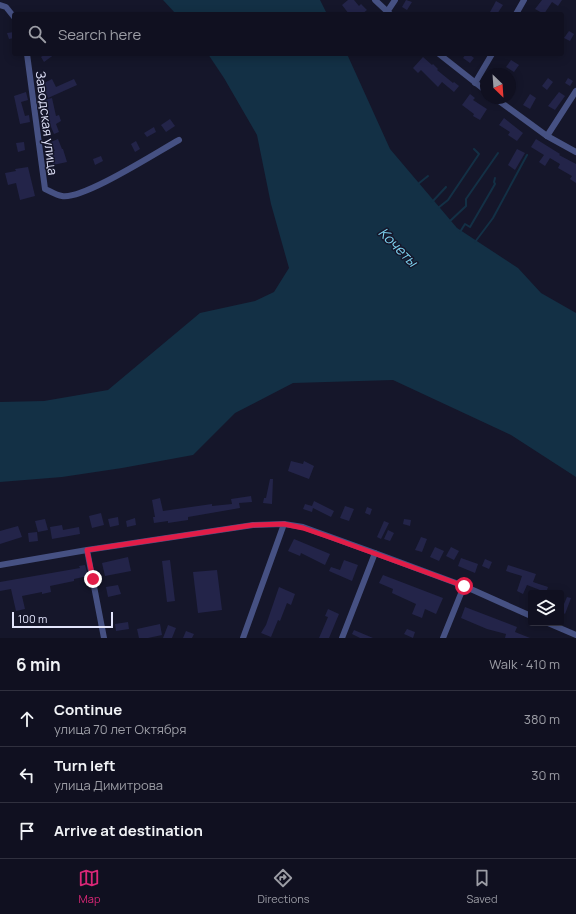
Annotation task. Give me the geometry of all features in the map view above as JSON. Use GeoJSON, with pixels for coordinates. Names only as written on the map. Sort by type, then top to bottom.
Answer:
{"type":"FeatureCollection","features":[{"type":"Feature","properties":{"kind":"street"},"geometry":{"type":"LineString","coordinates":[[375,0],[388,12]]}},
{"type":"Feature","properties":{"kind":"street"},"geometry":{"type":"LineString","coordinates":[[389,12],[395,0]]}},
{"type":"Feature","properties":{"kind":"street"},"geometry":{"type":"LineString","coordinates":[[517,12],[524,0]]}},
{"type":"Feature","properties":{"kind":"street"},"geometry":{"type":"LineString","coordinates":[[0,4],[6,7],[12,14]]}},
{"type":"Feature","properties":{"kind":"street","name":"Заводская улица"},"geometry":{"type":"LineString","coordinates":[[27,56],[45,189],[62,196],[77,195],[110,180],[179,140]]}},
{"type":"Feature","properties":{"kind":"street"},"geometry":{"type":"LineString","coordinates":[[441,56],[480,87]]}},
{"type":"Feature","properties":{"kind":"street"},"geometry":{"type":"LineString","coordinates":[[475,83],[491,56]]}},
{"type":"Feature","properties":{"kind":"street"},"geometry":{"type":"LineString","coordinates":[[547,136],[576,91]]}},
{"type":"Feature","properties":{"kind":"street"},"geometry":{"type":"LineString","coordinates":[[503,104],[547,136],[576,152]]}},
{"type":"Feature","properties":{"kind":"street"},"geometry":{"type":"LineString","coordinates":[[243,638],[284,524]]}},
{"type":"Feature","properties":{"kind":"street"},"geometry":{"type":"LineString","coordinates":[[0,565],[87,550],[253,525],[284,524],[303,528],[464,586],[528,615]]}},
{"type":"Feature","properties":{"kind":"street"},"geometry":{"type":"LineString","coordinates":[[87,550],[104,638]]}},
{"type":"Feature","properties":{"kind":"street"},"geometry":{"type":"LineString","coordinates":[[342,638],[375,553]]}},
{"type":"Feature","properties":{"kind":"street"},"geometry":{"type":"LineString","coordinates":[[443,638],[464,586]]}},
{"type":"Feature","properties":{"kind":"street"},"geometry":{"type":"LineString","coordinates":[[553,626],[568,635],[576,635]]}},
{"type":"Feature","properties":{"kind":"water"},"geometry":{"type":"Polygon","coordinates":[[[163,0],[320,0],[326,12],[174,12],[163,0]]]}},
{"type":"Feature","properties":{"kind":"water","name":"Кочеты"},"geometry":{"type":"Polygon","coordinates":[[[209,56],[348,56],[390,149],[457,228],[518,268],[541,293],[576,313],[576,477],[511,435],[393,380],[293,383],[235,413],[193,455],[62,477],[0,482],[0,402],[44,401],[108,390],[200,313],[255,301],[274,292],[289,268],[271,204],[257,135],[209,56]]]}},
{"type":"Feature","properties":{"kind":"building"},"geometry":{"type":"Polygon","coordinates":[[[348,0],[354,0],[359,6],[361,4],[367,10],[364,12],[347,12],[342,5],[348,0]]]}},
{"type":"Feature","properties":{"kind":"building"},"geometry":{"type":"Polygon","coordinates":[[[406,0],[412,2],[407,10],[402,7],[406,0]]]}},
{"type":"Feature","properties":{"kind":"building"},"geometry":{"type":"Polygon","coordinates":[[[542,0],[562,0],[558,6],[552,2],[545,12],[540,12],[535,9],[542,0]]]}},
{"type":"Feature","properties":{"kind":"building"},"geometry":{"type":"Polygon","coordinates":[[[496,1],[503,5],[498,12],[490,12],[496,1]]]}},
{"type":"Feature","properties":{"kind":"building"},"geometry":{"type":"Polygon","coordinates":[[[569,31],[574,34],[570,41],[564,38],[569,31]]]}},
{"type":"Feature","properties":{"kind":"building"},"geometry":{"type":"Polygon","coordinates":[[[12,32],[12,38],[9,39],[7,33],[12,32]]]}},
{"type":"Feature","properties":{"kind":"building"},"geometry":{"type":"Polygon","coordinates":[[[42,56],[52,56],[44,62],[41,57],[42,56]]]}},
{"type":"Feature","properties":{"kind":"building"},"geometry":{"type":"Polygon","coordinates":[[[464,56],[472,56],[474,58],[470,63],[463,58],[464,56]]]}},
{"type":"Feature","properties":{"kind":"building"},"geometry":{"type":"Polygon","coordinates":[[[423,57],[432,65],[433,64],[438,69],[437,70],[453,83],[454,82],[459,86],[454,92],[442,82],[438,87],[421,70],[418,73],[413,68],[423,57]]]}},
{"type":"Feature","properties":{"kind":"building"},"geometry":{"type":"Polygon","coordinates":[[[511,60],[519,65],[516,69],[506,67],[511,60]]]}},
{"type":"Feature","properties":{"kind":"building"},"geometry":{"type":"Polygon","coordinates":[[[548,78],[553,82],[547,90],[542,86],[548,78]]]}},
{"type":"Feature","properties":{"kind":"building"},"geometry":{"type":"Polygon","coordinates":[[[568,78],[573,81],[570,86],[565,83],[568,78]]]}},
{"type":"Feature","properties":{"kind":"building"},"geometry":{"type":"Polygon","coordinates":[[[52,79],[56,87],[74,79],[77,85],[48,98],[42,84],[52,79]]]}},
{"type":"Feature","properties":{"kind":"building"},"geometry":{"type":"Polygon","coordinates":[[[26,92],[28,100],[21,102],[25,116],[29,115],[30,122],[20,124],[14,96],[26,92]]]}},
{"type":"Feature","properties":{"kind":"building"},"geometry":{"type":"Polygon","coordinates":[[[559,92],[565,96],[555,110],[548,106],[559,92]]]}},
{"type":"Feature","properties":{"kind":"building"},"geometry":{"type":"Polygon","coordinates":[[[470,94],[475,98],[473,100],[487,109],[480,120],[473,116],[474,114],[462,105],[470,94]]]}},
{"type":"Feature","properties":{"kind":"building"},"geometry":{"type":"Polygon","coordinates":[[[530,94],[536,98],[530,109],[523,105],[530,94]]]}},
{"type":"Feature","properties":{"kind":"building"},"geometry":{"type":"Polygon","coordinates":[[[52,98],[56,116],[59,115],[61,121],[56,124],[59,132],[54,134],[49,122],[44,100],[52,98]]]}},
{"type":"Feature","properties":{"kind":"building"},"geometry":{"type":"Polygon","coordinates":[[[504,118],[523,133],[517,141],[508,135],[510,132],[499,125],[504,118]]]}},
{"type":"Feature","properties":{"kind":"building"},"geometry":{"type":"Polygon","coordinates":[[[170,119],[175,126],[166,132],[161,125],[170,119]]]}},
{"type":"Feature","properties":{"kind":"building"},"geometry":{"type":"Polygon","coordinates":[[[154,127],[156,132],[147,137],[144,133],[154,127]]]}},
{"type":"Feature","properties":{"kind":"building"},"geometry":{"type":"Polygon","coordinates":[[[58,139],[67,162],[53,165],[49,152],[55,151],[51,142],[58,139]]]}},
{"type":"Feature","properties":{"kind":"building"},"geometry":{"type":"Polygon","coordinates":[[[536,139],[560,154],[559,155],[576,164],[576,183],[570,179],[572,176],[558,168],[560,164],[550,158],[545,166],[539,162],[544,155],[531,147],[536,139]]]}},
{"type":"Feature","properties":{"kind":"building"},"geometry":{"type":"Polygon","coordinates":[[[136,141],[140,149],[135,152],[131,144],[136,141]]]}},
{"type":"Feature","properties":{"kind":"building"},"geometry":{"type":"Polygon","coordinates":[[[24,142],[25,150],[18,152],[16,143],[24,142]]]}},
{"type":"Feature","properties":{"kind":"building"},"geometry":{"type":"Polygon","coordinates":[[[517,149],[525,153],[515,170],[508,165],[517,149]]]}},
{"type":"Feature","properties":{"kind":"building"},"geometry":{"type":"Polygon","coordinates":[[[101,156],[103,161],[95,165],[93,159],[101,156]]]}},
{"type":"Feature","properties":{"kind":"building"},"geometry":{"type":"Polygon","coordinates":[[[28,167],[35,196],[20,200],[16,183],[8,185],[5,173],[16,171],[15,169],[28,167]]]}},
{"type":"Feature","properties":{"kind":"building"},"geometry":{"type":"Polygon","coordinates":[[[291,461],[303,464],[304,461],[314,466],[309,479],[288,471],[291,461]]]}},
{"type":"Feature","properties":{"kind":"building"},"geometry":{"type":"Polygon","coordinates":[[[270,479],[273,479],[272,504],[263,503],[264,498],[266,498],[270,479]]]}},
{"type":"Feature","properties":{"kind":"building"},"geometry":{"type":"Polygon","coordinates":[[[251,496],[252,502],[239,503],[240,508],[188,517],[188,520],[168,523],[168,521],[154,523],[153,517],[155,517],[152,500],[160,498],[163,511],[212,504],[212,506],[232,504],[231,499],[251,496]]]}},
{"type":"Feature","properties":{"kind":"building"},"geometry":{"type":"Polygon","coordinates":[[[314,501],[334,511],[331,517],[313,508],[312,512],[303,509],[305,504],[312,506],[314,501]]]}},
{"type":"Feature","properties":{"kind":"building"},"geometry":{"type":"Polygon","coordinates":[[[345,506],[354,509],[349,521],[340,518],[345,506]]]}},
{"type":"Feature","properties":{"kind":"building"},"geometry":{"type":"Polygon","coordinates":[[[367,507],[372,509],[370,515],[365,513],[367,507]]]}},
{"type":"Feature","properties":{"kind":"building"},"geometry":{"type":"Polygon","coordinates":[[[101,513],[104,525],[92,528],[89,516],[101,513]]]}},
{"type":"Feature","properties":{"kind":"building"},"geometry":{"type":"Polygon","coordinates":[[[118,517],[119,525],[110,527],[108,519],[118,517]]]}},
{"type":"Feature","properties":{"kind":"building"},"geometry":{"type":"Polygon","coordinates":[[[135,518],[136,525],[127,527],[126,521],[135,518]]]}},
{"type":"Feature","properties":{"kind":"building"},"geometry":{"type":"Polygon","coordinates":[[[45,519],[48,530],[38,532],[35,521],[45,519]]]}},
{"type":"Feature","properties":{"kind":"building"},"geometry":{"type":"Polygon","coordinates":[[[404,519],[411,520],[410,526],[403,524],[404,519]]]}},
{"type":"Feature","properties":{"kind":"building"},"geometry":{"type":"Polygon","coordinates":[[[384,521],[389,523],[381,539],[377,537],[384,521]]]}},
{"type":"Feature","properties":{"kind":"building"},"geometry":{"type":"Polygon","coordinates":[[[62,525],[63,530],[79,527],[80,534],[52,539],[50,527],[62,525]]]}},
{"type":"Feature","properties":{"kind":"building"},"geometry":{"type":"Polygon","coordinates":[[[18,526],[22,537],[0,544],[0,531],[18,526]]]}},
{"type":"Feature","properties":{"kind":"building"},"geometry":{"type":"Polygon","coordinates":[[[388,530],[394,533],[390,541],[384,539],[388,530]]]}},
{"type":"Feature","properties":{"kind":"building"},"geometry":{"type":"Polygon","coordinates":[[[37,532],[38,541],[29,542],[28,533],[37,532]]]}},
{"type":"Feature","properties":{"kind":"building"},"geometry":{"type":"Polygon","coordinates":[[[421,537],[427,539],[422,552],[415,550],[421,537]]]}},
{"type":"Feature","properties":{"kind":"building"},"geometry":{"type":"Polygon","coordinates":[[[294,539],[330,554],[325,565],[301,553],[300,556],[288,551],[294,539]]]}},
{"type":"Feature","properties":{"kind":"building"},"geometry":{"type":"Polygon","coordinates":[[[435,547],[444,551],[439,561],[430,557],[435,547]]]}},
{"type":"Feature","properties":{"kind":"building"},"geometry":{"type":"Polygon","coordinates":[[[451,547],[459,551],[454,560],[446,556],[451,547]]]}},
{"type":"Feature","properties":{"kind":"building"},"geometry":{"type":"Polygon","coordinates":[[[128,557],[131,571],[105,576],[102,563],[128,557]]]}},
{"type":"Feature","properties":{"kind":"building"},"geometry":{"type":"Polygon","coordinates":[[[461,558],[478,564],[475,573],[458,566],[461,558]]]}},
{"type":"Feature","properties":{"kind":"building"},"geometry":{"type":"Polygon","coordinates":[[[485,559],[492,562],[489,569],[482,566],[485,559]]]}},
{"type":"Feature","properties":{"kind":"building"},"geometry":{"type":"Polygon","coordinates":[[[170,560],[175,601],[167,602],[162,561],[170,560]]]}},
{"type":"Feature","properties":{"kind":"building"},"geometry":{"type":"Polygon","coordinates":[[[344,560],[358,565],[352,581],[329,571],[331,567],[340,570],[344,560]]]}},
{"type":"Feature","properties":{"kind":"building"},"geometry":{"type":"Polygon","coordinates":[[[85,565],[88,576],[74,579],[74,581],[50,586],[51,592],[42,594],[42,592],[22,596],[25,609],[16,611],[11,589],[0,591],[0,582],[80,568],[79,566],[85,565]]]}},
{"type":"Feature","properties":{"kind":"building"},"geometry":{"type":"Polygon","coordinates":[[[508,565],[536,574],[533,582],[548,587],[547,590],[540,590],[527,585],[523,594],[517,591],[522,576],[506,571],[508,565]]]}},
{"type":"Feature","properties":{"kind":"building"},"geometry":{"type":"Polygon","coordinates":[[[217,570],[222,610],[198,613],[193,572],[217,570]]]}},
{"type":"Feature","properties":{"kind":"building"},"geometry":{"type":"Polygon","coordinates":[[[383,575],[443,598],[436,614],[425,609],[422,618],[412,614],[416,604],[392,593],[393,589],[379,583],[383,575]]]}},
{"type":"Feature","properties":{"kind":"building"},"geometry":{"type":"Polygon","coordinates":[[[118,585],[121,594],[108,597],[106,587],[118,585]]]}},
{"type":"Feature","properties":{"kind":"building"},"geometry":{"type":"Polygon","coordinates":[[[279,587],[295,594],[291,605],[287,603],[280,621],[278,620],[271,637],[261,633],[266,625],[279,587]]]}},
{"type":"Feature","properties":{"kind":"building"},"geometry":{"type":"Polygon","coordinates":[[[567,597],[571,598],[565,614],[564,613],[564,604],[567,597]]]}},
{"type":"Feature","properties":{"kind":"building"},"geometry":{"type":"Polygon","coordinates":[[[465,607],[517,627],[515,632],[530,638],[505,638],[506,634],[487,629],[461,618],[465,607]]]}},
{"type":"Feature","properties":{"kind":"building"},"geometry":{"type":"Polygon","coordinates":[[[328,609],[339,614],[329,638],[319,638],[328,617],[325,616],[328,609]]]}},
{"type":"Feature","properties":{"kind":"building"},"geometry":{"type":"Polygon","coordinates":[[[128,622],[129,629],[116,631],[115,624],[128,622]]]}},
{"type":"Feature","properties":{"kind":"building"},"geometry":{"type":"Polygon","coordinates":[[[160,624],[162,635],[139,638],[137,629],[160,624]]]}},
{"type":"Feature","properties":{"kind":"building"},"geometry":{"type":"Polygon","coordinates":[[[168,625],[176,628],[172,638],[163,638],[168,625]]]}},
{"type":"Feature","properties":{"kind":"building"},"geometry":{"type":"Polygon","coordinates":[[[407,629],[415,632],[413,638],[404,634],[407,629]]]}},
{"type":"Feature","properties":{"kind":"building"},"geometry":{"type":"Polygon","coordinates":[[[354,630],[373,638],[360,638],[352,634],[354,630]]]}},
{"type":"Feature","properties":{"kind":"building"},"geometry":{"type":"Polygon","coordinates":[[[186,631],[194,634],[192,638],[183,638],[186,631]]]}},
{"type":"Feature","properties":{"kind":"waterway"},"geometry":{"type":"LineString","coordinates":[[438,208],[448,200],[479,154],[474,149]]}},
{"type":"Feature","properties":{"kind":"waterway"},"geometry":{"type":"LineString","coordinates":[[449,222],[466,206],[466,199],[498,153]]}},
{"type":"Feature","properties":{"kind":"waterway"},"geometry":{"type":"LineString","coordinates":[[475,242],[493,218],[527,155]]}},
{"type":"Feature","properties":{"kind":"waterway"},"geometry":{"type":"LineString","coordinates":[[418,184],[428,176]]}},
{"type":"Feature","properties":{"kind":"waterway"},"geometry":{"type":"LineString","coordinates":[[460,232],[465,224],[470,227],[495,184],[495,178]]}},
{"type":"Feature","properties":{"kind":"waterway"},"geometry":{"type":"LineString","coordinates":[[432,202],[446,187]]}},
{"type":"Feature","properties":{"kind":"route"},"geometry":{"type":"LineString","coordinates":[[93,579],[87,550],[253,525],[284,524],[303,528],[464,586]]}}]}
